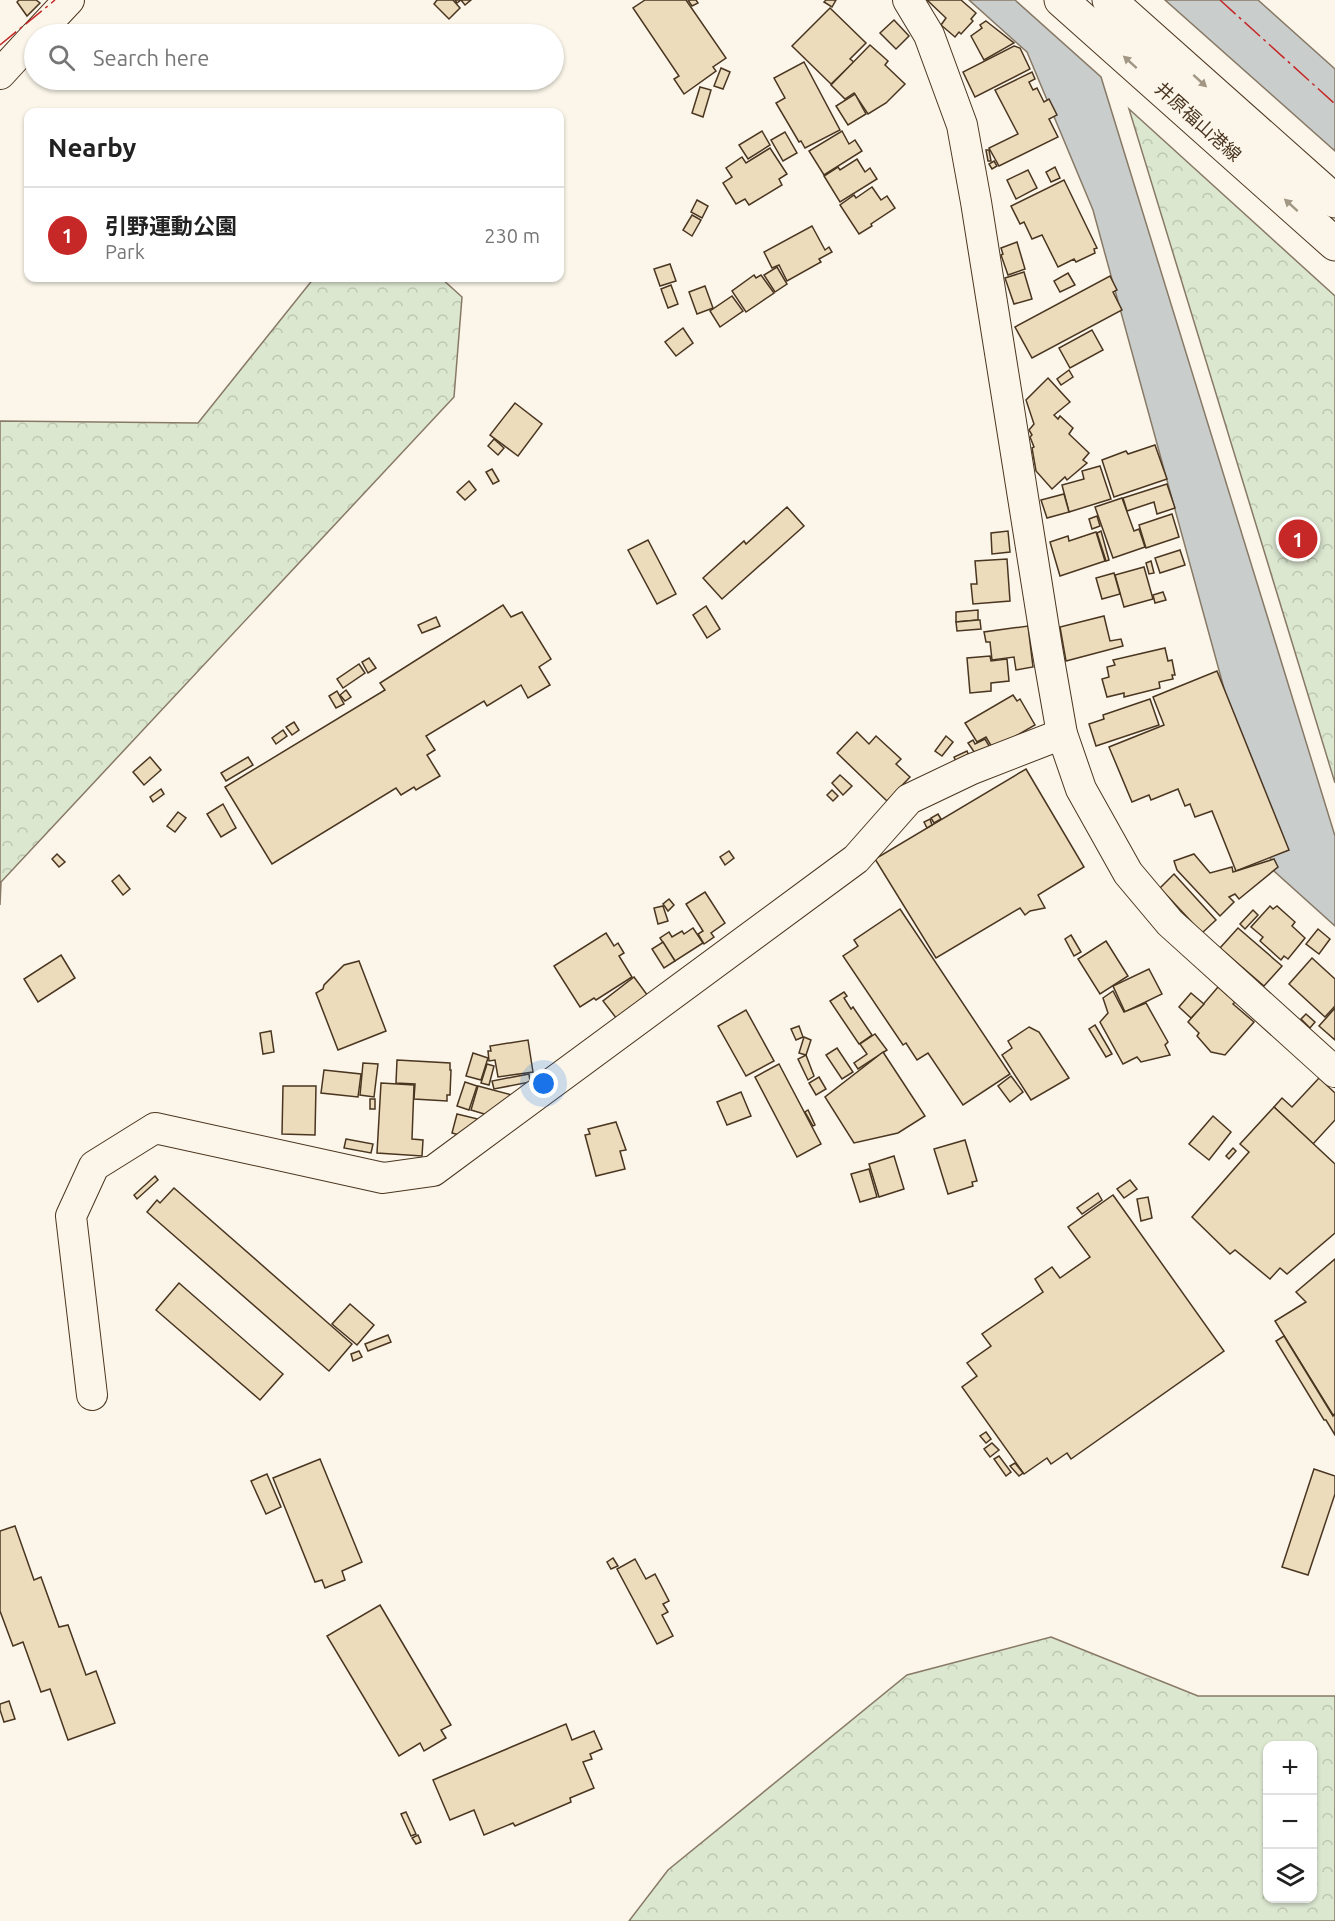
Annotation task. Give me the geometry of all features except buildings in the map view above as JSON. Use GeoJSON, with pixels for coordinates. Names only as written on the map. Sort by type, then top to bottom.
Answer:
{"type":"FeatureCollection","features":[{"type":"Feature","properties":{"kind":"main road","name":"井原福山港線"},"geometry":{"type":"LineString","coordinates":[[1061,0],[1335,244]]}},
{"type":"Feature","properties":{"kind":"main road","name":"井原福山港線"},"geometry":{"type":"LineString","coordinates":[[1109,0],[1335,201]]}},
{"type":"Feature","properties":{"kind":"street"},"geometry":{"type":"LineString","coordinates":[[47,24],[69,0]]}},
{"type":"Feature","properties":{"kind":"street"},"geometry":{"type":"LineString","coordinates":[[908,0],[929,35],[962,125],[1062,734],[1082,789],[1128,873],[1170,923],[1335,1072]]}},
{"type":"Feature","properties":{"kind":"street"},"geometry":{"type":"LineString","coordinates":[[0,74],[24,49]]}},
{"type":"Feature","properties":{"kind":"street"},"geometry":{"type":"LineString","coordinates":[[92,1395],[70,1216],[94,1166],[154,1128],[383,1178],[433,1171],[856,859],[909,799],[972,770],[1062,734]]}},
{"type":"Feature","properties":{"kind":"green space"},"geometry":{"type":"Polygon","coordinates":[[[1129,109],[1335,296],[1335,783],[1129,109]]]}},
{"type":"Feature","properties":{"kind":"green space"},"geometry":{"type":"Polygon","coordinates":[[[311,282],[445,282],[462,297],[454,397],[1,882],[0,905],[0,421],[198,423],[311,282]]]}},
{"type":"Feature","properties":{"kind":"green space"},"geometry":{"type":"Polygon","coordinates":[[[1051,1637],[1198,1696],[1335,1696],[1335,1921],[629,1921],[668,1870],[907,1675],[1051,1637]]]}},
{"type":"Feature","properties":{"kind":"shaded area"},"geometry":{"type":"Polygon","coordinates":[[[969,0],[1015,0],[1101,77],[1335,836],[1335,926],[1274,871],[1093,210],[1027,52],[969,0]]]}},
{"type":"Feature","properties":{"kind":"shaded area"},"geometry":{"type":"Polygon","coordinates":[[[1165,0],[1258,0],[1335,69],[1335,151],[1165,0]]]}},
{"type":"Feature","properties":{"kind":"power"},"geometry":{"type":"LineString","coordinates":[[26,24],[55,0]]}},
{"type":"Feature","properties":{"kind":"power"},"geometry":{"type":"LineString","coordinates":[[1220,0],[1335,104]]}},
{"type":"Feature","properties":{"kind":"power"},"geometry":{"type":"LineString","coordinates":[[0,45],[24,25]]}},
{"type":"Feature","properties":{"kind":"place","name":"引野運動公園"},"geometry":{"type":"Point","coordinates":[1298,539]}}]}
